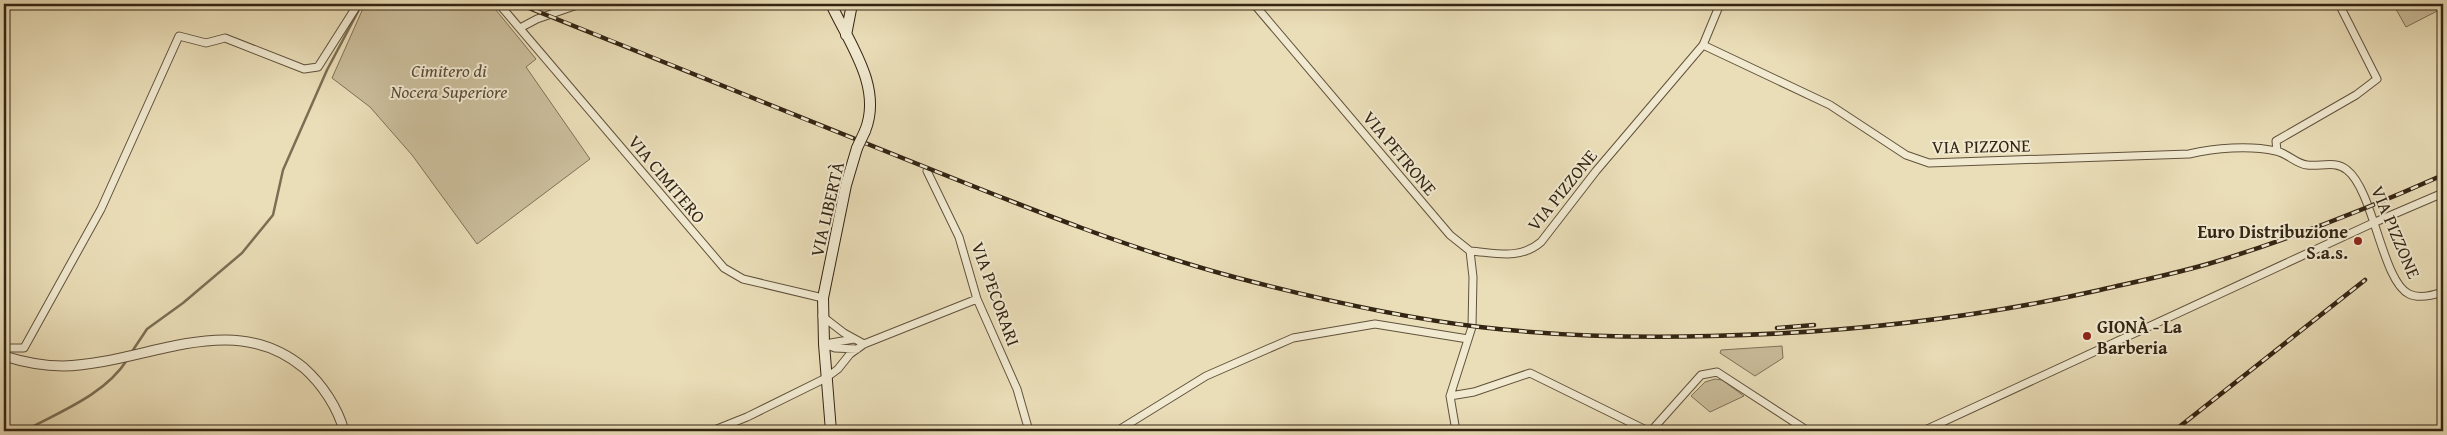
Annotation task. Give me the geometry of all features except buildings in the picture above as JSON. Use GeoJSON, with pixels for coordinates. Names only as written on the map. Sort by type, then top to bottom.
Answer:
{"type":"FeatureCollection","features":[{"type":"Feature","properties":{"kind":"main road","name":"VIA LIBERTÀ"},"geometry":{"type":"LineString","coordinates":[[831,4],[866,79],[872,98],[870,117],[846,185],[823,298],[822,316],[826,378],[832,431]]}},
{"type":"Feature","properties":{"kind":"main road"},"geometry":{"type":"LineString","coordinates":[[846,36],[852,4]]}},
{"type":"Feature","properties":{"kind":"street"},"geometry":{"type":"LineString","coordinates":[[4,346],[24,348],[101,209],[179,36],[206,44],[225,38],[304,69],[318,67],[358,4]]}},
{"type":"Feature","properties":{"kind":"street","name":"VIA CIMITERO"},"geometry":{"type":"LineString","coordinates":[[499,4],[724,268],[743,280],[823,298]]}},
{"type":"Feature","properties":{"kind":"street"},"geometry":{"type":"LineString","coordinates":[[520,28],[537,19],[580,4]]}},
{"type":"Feature","properties":{"kind":"street","name":"VIA PETRONE"},"geometry":{"type":"LineString","coordinates":[[1254,4],[1450,235],[1470,251]]}},
{"type":"Feature","properties":{"kind":"street"},"geometry":{"type":"LineString","coordinates":[[1703,45],[1720,4]]}},
{"type":"Feature","properties":{"kind":"street"},"geometry":{"type":"LineString","coordinates":[[2277,151],[2276,141],[2356,95],[2377,79],[2339,4]]}},
{"type":"Feature","properties":{"kind":"street","name":"VIA PIZZONE"},"geometry":{"type":"LineString","coordinates":[[1470,251],[1513,254],[1530,251],[1542,242],[1596,171],[1703,45],[1830,105],[1906,155],[1928,163],[2189,154],[2208,150],[2277,151],[2306,166],[2331,164],[2346,168],[2358,180],[2373,223],[2398,283],[2409,294],[2420,296],[2443,292]]}},
{"type":"Feature","properties":{"kind":"street","name":"VIA PECORARI"},"geometry":{"type":"LineString","coordinates":[[927,171],[959,237],[977,299],[1017,389],[1028,431]]}},
{"type":"Feature","properties":{"kind":"street"},"geometry":{"type":"LineString","coordinates":[[1923,431],[2373,223],[2443,193]]}},
{"type":"Feature","properties":{"kind":"street"},"geometry":{"type":"LineString","coordinates":[[1456,431],[1450,396],[1472,327],[1473,278],[1470,251]]}},
{"type":"Feature","properties":{"kind":"street"},"geometry":{"type":"LineString","coordinates":[[712,431],[747,417],[826,378],[864,344],[977,299]]}},
{"type":"Feature","properties":{"kind":"street"},"geometry":{"type":"LineString","coordinates":[[822,316],[864,344]]}},
{"type":"Feature","properties":{"kind":"street"},"geometry":{"type":"LineString","coordinates":[[1117,431],[1206,376],[1293,338],[1375,324],[1468,339]]}},
{"type":"Feature","properties":{"kind":"street"},"geometry":{"type":"LineString","coordinates":[[824,344],[855,339]]}},
{"type":"Feature","properties":{"kind":"street"},"geometry":{"type":"LineString","coordinates":[[4,356],[28,363],[63,366],[109,361],[210,340],[247,340],[262,344],[295,361],[310,374],[330,399],[344,431]]}},
{"type":"Feature","properties":{"kind":"street"},"geometry":{"type":"LineString","coordinates":[[824,344],[835,348],[858,348]]}},
{"type":"Feature","properties":{"kind":"street"},"geometry":{"type":"LineString","coordinates":[[1450,396],[1474,392],[1530,373],[1649,431],[1701,375],[1717,372],[1808,431]]}},
{"type":"Feature","properties":{"kind":"green space","name":"Cimitero di Nocera Superiore"},"geometry":{"type":"Polygon","coordinates":[[[365,4],[491,4],[536,59],[526,67],[590,159],[477,244],[412,155],[370,107],[332,78],[365,4]]]}},
{"type":"Feature","properties":{"kind":"green space"},"geometry":{"type":"Polygon","coordinates":[[[2393,4],[2443,4],[2443,8],[2406,27],[2393,4]]]}},
{"type":"Feature","properties":{"kind":"green space"},"geometry":{"type":"Polygon","coordinates":[[[1782,346],[1783,358],[1755,376],[1720,353],[1721,350],[1782,346]]]}},
{"type":"Feature","properties":{"kind":"green space"},"geometry":{"type":"Polygon","coordinates":[[[1715,379],[1722,380],[1744,396],[1710,412],[1691,396],[1705,382],[1715,379]]]}},
{"type":"Feature","properties":{"kind":"waterway"},"geometry":{"type":"LineString","coordinates":[[131,353],[147,329],[183,303],[242,253],[273,215],[283,170],[327,70],[362,4]]}},
{"type":"Feature","properties":{"kind":"waterway"},"geometry":{"type":"LineString","coordinates":[[28,431],[30,428],[96,391],[108,382],[127,360]]}},
{"type":"Feature","properties":{"kind":"railway"},"geometry":{"type":"LineString","coordinates":[[519,4],[1005,199],[1157,254],[1234,277],[1356,306],[1449,323],[1509,330],[1566,334],[1682,337],[1809,332],[1907,323],[2004,309],[2100,290],[2218,261],[2332,221],[2443,175]]}},
{"type":"Feature","properties":{"kind":"railway"},"geometry":{"type":"LineString","coordinates":[[2174,431],[2365,280]]}},
{"type":"Feature","properties":{"kind":"railway"},"geometry":{"type":"LineString","coordinates":[[1777,328],[1814,325]]}},
{"type":"Feature","properties":{"kind":"place","name":"Euro Distribuzione S.a.s."},"geometry":{"type":"Point","coordinates":[2358,241]}},
{"type":"Feature","properties":{"kind":"place","name":"GIONÀ - La Barberia"},"geometry":{"type":"Point","coordinates":[2087,336]}}]}
